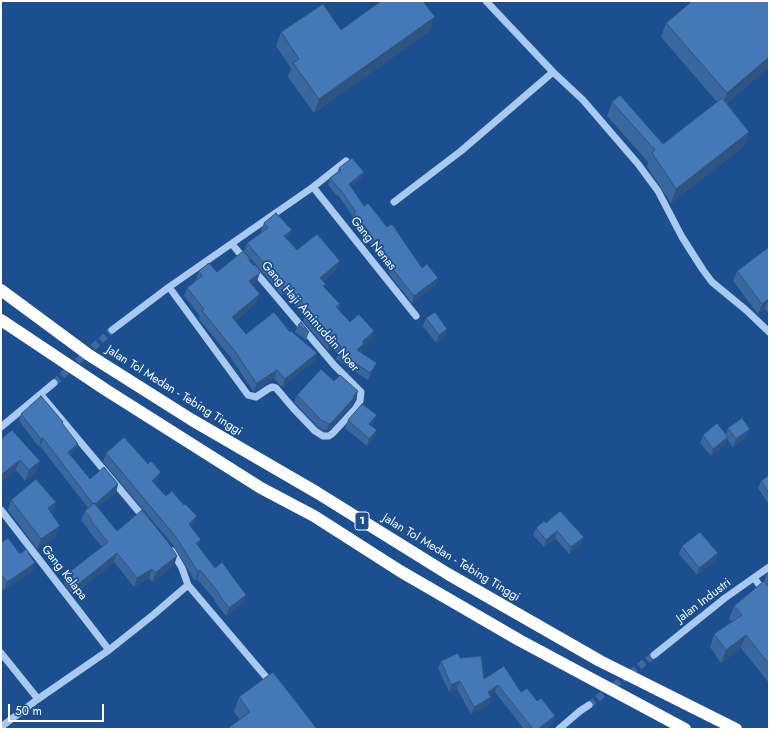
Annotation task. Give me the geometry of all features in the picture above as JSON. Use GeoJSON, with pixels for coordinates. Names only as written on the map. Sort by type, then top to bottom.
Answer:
{"type":"FeatureCollection","features":[{"type":"Feature","properties":{"kind":"highway","name":"Jalan Tol Medan - Tebing Tinggi"},"geometry":{"type":"LineString","coordinates":[[1,290],[89,355],[192,420],[316,492],[448,574],[600,660],[736,729]]}},
{"type":"Feature","properties":{"kind":"highway","name":"1"},"geometry":{"type":"LineString","coordinates":[[1,320],[106,390],[261,488],[314,516],[400,571],[519,640],[685,729]]}},
{"type":"Feature","properties":{"kind":"street"},"geometry":{"type":"LineString","coordinates":[[486,1],[553,72],[583,100],[638,164],[658,191],[682,237],[702,270],[712,282],[746,310],[769,332]]}},
{"type":"Feature","properties":{"kind":"street"},"geometry":{"type":"LineString","coordinates":[[394,202],[461,151],[553,72]]}},
{"type":"Feature","properties":{"kind":"street"},"geometry":{"type":"LineString","coordinates":[[112,330],[169,286],[313,187],[346,161]]}},
{"type":"Feature","properties":{"kind":"street","name":"Gang Nenas"},"geometry":{"type":"LineString","coordinates":[[313,187],[416,316]]}},
{"type":"Feature","properties":{"kind":"street","name":"Gang Haji Aminuddin Noer"},"geometry":{"type":"LineString","coordinates":[[169,286],[248,395],[256,397],[272,387],[276,388],[319,435],[326,437],[333,433],[356,408],[360,401],[361,395],[356,386],[334,365],[232,244]]}},
{"type":"Feature","properties":{"kind":"street"},"geometry":{"type":"LineString","coordinates":[[1,427],[54,384]]}},
{"type":"Feature","properties":{"kind":"street"},"geometry":{"type":"LineString","coordinates":[[41,395],[150,525]]}},
{"type":"Feature","properties":{"kind":"street","name":"Gang Kelapa"},"geometry":{"type":"LineString","coordinates":[[1,510],[109,650]]}},
{"type":"Feature","properties":{"kind":"street"},"geometry":{"type":"LineString","coordinates":[[164,542],[178,560],[188,585],[275,688]]}},
{"type":"Feature","properties":{"kind":"street","name":"Jalan Industri"},"geometry":{"type":"LineString","coordinates":[[654,655],[725,598],[769,567]]}},
{"type":"Feature","properties":{"kind":"street"},"geometry":{"type":"LineString","coordinates":[[754,578],[769,598]]}},
{"type":"Feature","properties":{"kind":"street"},"geometry":{"type":"LineString","coordinates":[[1,727],[38,699],[109,650],[188,585]]}},
{"type":"Feature","properties":{"kind":"street"},"geometry":{"type":"LineString","coordinates":[[1,653],[38,699]]}},
{"type":"Feature","properties":{"kind":"street"},"geometry":{"type":"LineString","coordinates":[[558,729],[580,711],[589,706]]}},
{"type":"Feature","properties":{"kind":"building"},"geometry":{"type":"Polygon","coordinates":[[[381,1],[423,1],[435,17],[319,99],[293,63],[299,59],[281,32],[323,4],[341,30],[381,1]]]}},
{"type":"Feature","properties":{"kind":"building"},"geometry":{"type":"Polygon","coordinates":[[[692,1],[769,1],[769,57],[727,93],[666,23],[692,1]]]}},
{"type":"Feature","properties":{"kind":"building"},"geometry":{"type":"Polygon","coordinates":[[[620,95],[663,144],[722,98],[749,132],[676,189],[652,153],[655,150],[612,102],[620,95]]]}},
{"type":"Feature","properties":{"kind":"building"},"geometry":{"type":"Polygon","coordinates":[[[352,158],[364,172],[349,184],[364,206],[368,203],[387,227],[392,224],[422,268],[427,264],[438,278],[414,296],[391,267],[393,266],[380,245],[378,246],[364,225],[363,226],[354,214],[356,212],[340,189],[330,178],[341,170],[339,168],[352,158]]]}},
{"type":"Feature","properties":{"kind":"building"},"geometry":{"type":"Polygon","coordinates":[[[276,213],[292,230],[284,236],[297,250],[317,234],[340,261],[320,278],[326,284],[323,286],[340,304],[336,307],[350,322],[359,314],[374,331],[362,342],[364,343],[357,350],[377,363],[370,373],[339,352],[342,348],[334,339],[330,342],[307,314],[307,308],[287,286],[285,288],[247,243],[268,228],[264,223],[276,213]]]}},
{"type":"Feature","properties":{"kind":"building"},"geometry":{"type":"Polygon","coordinates":[[[769,247],[769,299],[762,304],[737,271],[769,247]]]}},
{"type":"Feature","properties":{"kind":"building"},"geometry":{"type":"Polygon","coordinates":[[[242,252],[260,273],[249,281],[260,294],[232,317],[246,334],[274,312],[290,332],[291,331],[317,353],[285,379],[277,370],[256,383],[234,350],[202,311],[204,309],[187,288],[202,276],[199,271],[209,263],[217,272],[242,252]]]}},
{"type":"Feature","properties":{"kind":"building"},"geometry":{"type":"Polygon","coordinates":[[[435,312],[447,329],[439,335],[426,318],[435,312]]]}},
{"type":"Feature","properties":{"kind":"building"},"geometry":{"type":"Polygon","coordinates":[[[301,322],[309,332],[298,325],[301,322]]]}},
{"type":"Feature","properties":{"kind":"building"},"geometry":{"type":"Polygon","coordinates":[[[321,369],[334,381],[340,375],[358,391],[353,397],[354,398],[329,424],[321,420],[297,395],[321,369]]]}},
{"type":"Feature","properties":{"kind":"building"},"geometry":{"type":"Polygon","coordinates":[[[41,396],[63,422],[62,423],[78,444],[68,452],[90,479],[104,467],[118,484],[95,504],[93,504],[43,438],[41,439],[21,414],[41,396]]]}},
{"type":"Feature","properties":{"kind":"building"},"geometry":{"type":"Polygon","coordinates":[[[362,404],[377,415],[369,424],[377,430],[369,439],[348,420],[362,404]]]}},
{"type":"Feature","properties":{"kind":"building"},"geometry":{"type":"Polygon","coordinates":[[[742,418],[750,429],[736,439],[728,428],[742,418]]]}},
{"type":"Feature","properties":{"kind":"building"},"geometry":{"type":"Polygon","coordinates":[[[717,423],[728,437],[713,449],[703,435],[717,423]]]}},
{"type":"Feature","properties":{"kind":"building"},"geometry":{"type":"Polygon","coordinates":[[[12,430],[40,461],[29,470],[20,460],[1,475],[1,439],[12,430]]]}},
{"type":"Feature","properties":{"kind":"building"},"geometry":{"type":"Polygon","coordinates":[[[124,437],[148,464],[151,461],[161,472],[152,481],[166,496],[172,491],[184,505],[185,504],[197,516],[189,524],[201,540],[196,543],[215,568],[222,562],[246,595],[229,608],[200,570],[198,572],[176,537],[106,453],[124,437]]]}},
{"type":"Feature","properties":{"kind":"building"},"geometry":{"type":"Polygon","coordinates":[[[769,475],[769,493],[761,481],[769,475]]]}},
{"type":"Feature","properties":{"kind":"building"},"geometry":{"type":"Polygon","coordinates":[[[36,479],[56,502],[48,508],[60,526],[41,539],[11,500],[36,479]]]}},
{"type":"Feature","properties":{"kind":"building"},"geometry":{"type":"Polygon","coordinates":[[[94,503],[117,531],[142,510],[168,542],[177,556],[155,573],[152,569],[137,578],[117,553],[76,586],[67,574],[108,542],[85,511],[94,503]]]}},
{"type":"Feature","properties":{"kind":"building"},"geometry":{"type":"Polygon","coordinates":[[[560,511],[584,537],[571,547],[557,531],[546,540],[536,528],[544,521],[546,523],[560,511]]]}},
{"type":"Feature","properties":{"kind":"building"},"geometry":{"type":"Polygon","coordinates":[[[700,532],[718,553],[699,568],[682,546],[700,532]]]}},
{"type":"Feature","properties":{"kind":"building"},"geometry":{"type":"Polygon","coordinates":[[[8,538],[20,554],[26,549],[35,563],[7,582],[1,574],[1,543],[8,538]]]}},
{"type":"Feature","properties":{"kind":"building"},"geometry":{"type":"Polygon","coordinates":[[[764,581],[769,587],[769,664],[746,635],[726,650],[714,634],[742,615],[734,606],[764,581]]]}},
{"type":"Feature","properties":{"kind":"building"},"geometry":{"type":"Polygon","coordinates":[[[458,653],[460,658],[481,656],[484,679],[504,666],[521,692],[527,688],[537,701],[541,698],[555,716],[538,729],[533,729],[498,685],[488,692],[491,697],[474,707],[460,681],[451,685],[441,661],[458,653]]]}},
{"type":"Feature","properties":{"kind":"building"},"geometry":{"type":"Polygon","coordinates":[[[273,672],[317,729],[227,729],[250,712],[239,697],[273,672]]]}},
{"type":"Feature","properties":{"kind":"tunnel"},"geometry":{"type":"LineString","coordinates":[[54,383],[112,330]]}},
{"type":"Feature","properties":{"kind":"tunnel"},"geometry":{"type":"LineString","coordinates":[[589,705],[654,655]]}}]}
